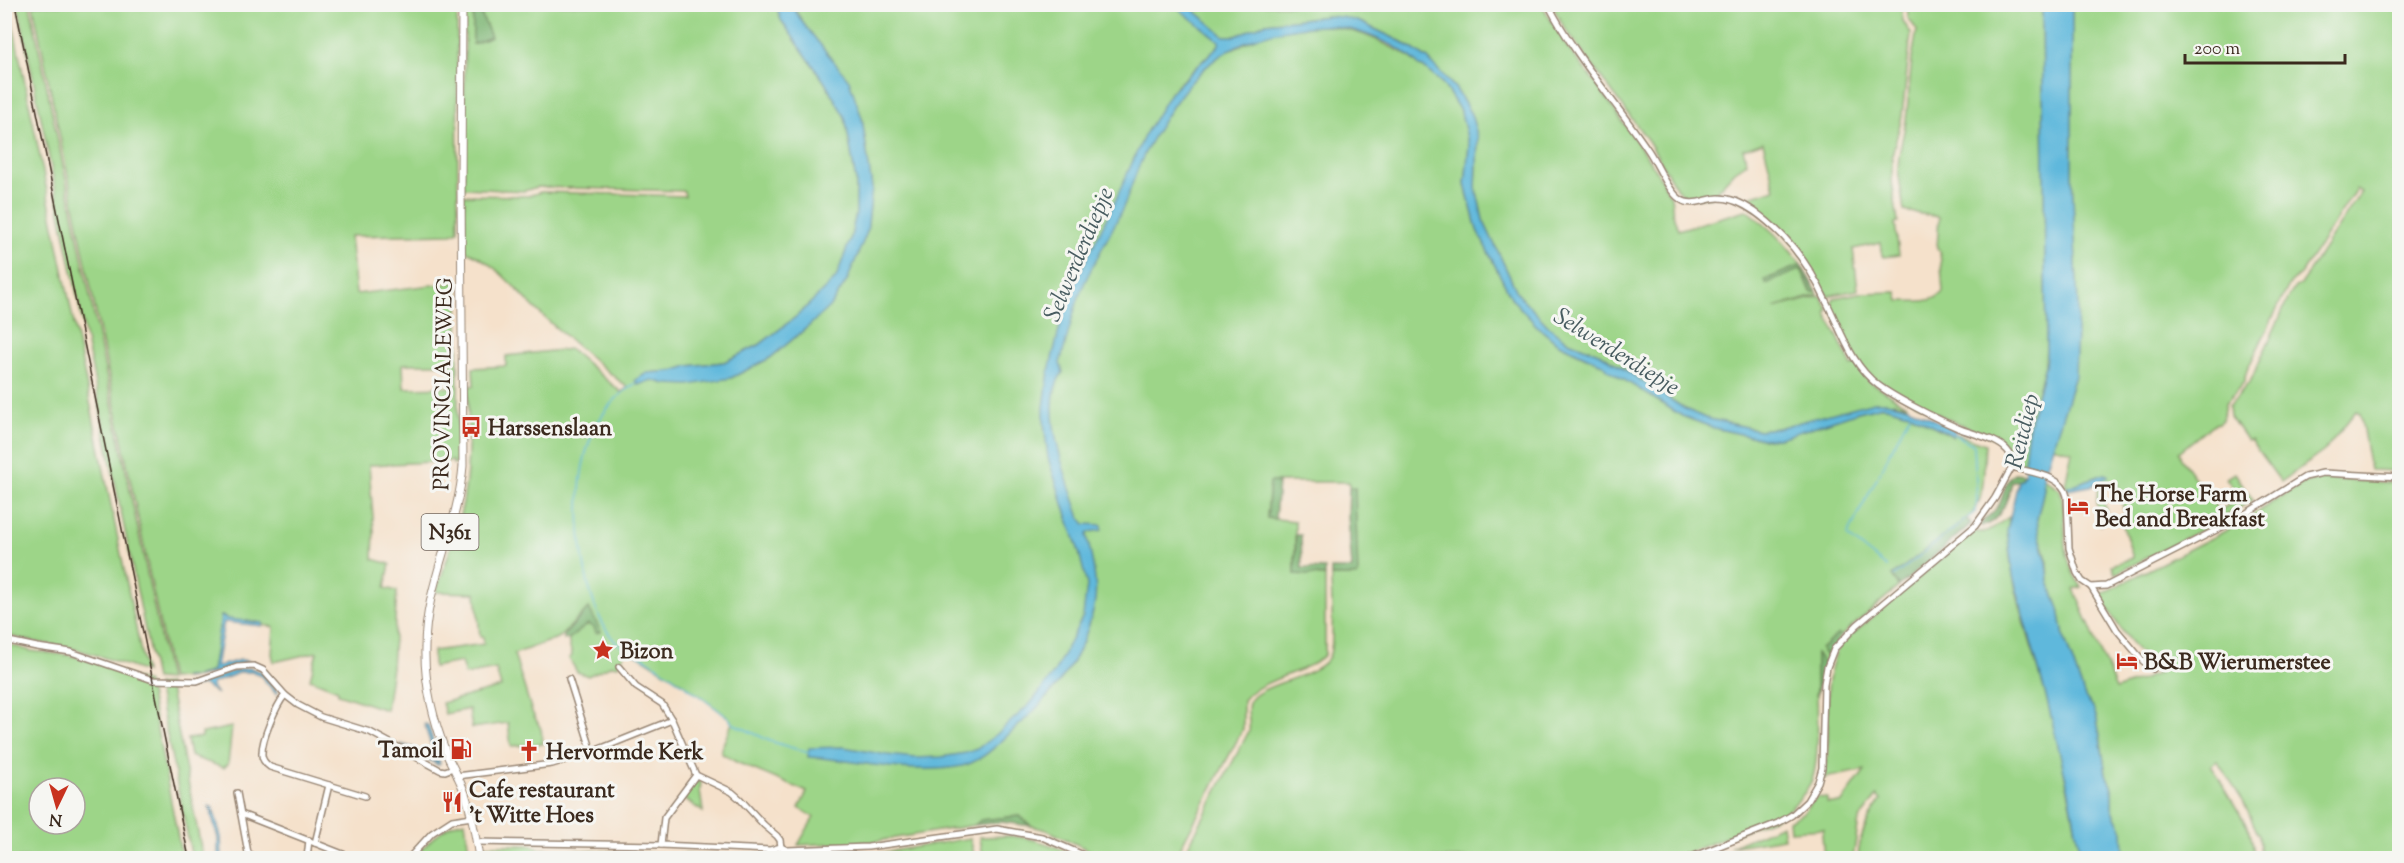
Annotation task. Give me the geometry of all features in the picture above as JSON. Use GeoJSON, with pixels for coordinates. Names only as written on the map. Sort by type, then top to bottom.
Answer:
{"type":"FeatureCollection","features":[{"type":"Feature","properties":{"kind":"main road","name":"PROVINCIALEWEG"},"geometry":{"type":"LineString","coordinates":[[462,4],[460,191],[463,466],[458,503],[427,611],[424,649],[426,676],[433,711],[472,817],[479,858]]}},
{"type":"Feature","properties":{"kind":"street"},"geometry":{"type":"LineString","coordinates":[[1548,4],[1567,38],[1643,143],[1678,198],[1693,203],[1715,198],[1731,200],[1764,220],[1782,236],[1808,267],[1851,353],[1869,378],[1882,389],[1956,427],[2000,445],[2009,452],[2012,467],[1976,526],[1857,624],[1834,649],[1824,684],[1822,768],[1815,789],[1807,801],[1792,815],[1778,823],[1705,855],[1689,858]]}},
{"type":"Feature","properties":{"kind":"street"},"geometry":{"type":"LineString","coordinates":[[2012,467],[2057,481],[2066,491],[2070,554],[2080,578],[2091,587],[2117,630],[2152,669]]}},
{"type":"Feature","properties":{"kind":"street"},"geometry":{"type":"LineString","coordinates":[[2091,587],[2106,586],[2193,543],[2305,477],[2323,473],[2400,477]]}},
{"type":"Feature","properties":{"kind":"street"},"geometry":{"type":"LineString","coordinates":[[4,640],[71,652],[153,680],[197,681],[237,667],[254,666],[266,672],[285,695],[298,705],[321,717],[370,732],[440,770],[446,771],[453,768]]}},
{"type":"Feature","properties":{"kind":"street"},"geometry":{"type":"LineString","coordinates":[[619,667],[636,687],[662,704],[672,720],[696,775],[732,792],[777,836],[781,847]]}},
{"type":"Feature","properties":{"kind":"street"},"geometry":{"type":"LineString","coordinates":[[569,679],[592,752]]}},
{"type":"Feature","properties":{"kind":"street"},"geometry":{"type":"LineString","coordinates":[[285,695],[279,701],[266,735],[261,755],[264,762],[270,767],[365,796]]}},
{"type":"Feature","properties":{"kind":"street"},"geometry":{"type":"LineString","coordinates":[[457,777],[548,765],[592,752],[672,720]]}},
{"type":"Feature","properties":{"kind":"street"},"geometry":{"type":"LineString","coordinates":[[662,845],[664,818],[696,775]]}},
{"type":"Feature","properties":{"kind":"street"},"geometry":{"type":"LineString","coordinates":[[307,858],[329,785]]}},
{"type":"Feature","properties":{"kind":"street"},"geometry":{"type":"LineString","coordinates":[[237,793],[248,853],[256,858]]}},
{"type":"Feature","properties":{"kind":"street"},"geometry":{"type":"LineString","coordinates":[[241,814],[353,858]]}},
{"type":"Feature","properties":{"kind":"street"},"geometry":{"type":"LineString","coordinates":[[409,858],[432,833],[452,820],[472,817]]}},
{"type":"Feature","properties":{"kind":"street"},"geometry":{"type":"LineString","coordinates":[[477,842],[662,845],[770,850],[781,847],[786,850],[797,850],[868,847],[997,829],[1042,837],[1090,858]]}},
{"type":"Feature","properties":{"kind":"green space"},"geometry":{"type":"Polygon","coordinates":[[[1174,4],[1220,41],[1219,45],[1170,92],[1214,53],[1235,48],[1269,32],[1302,26],[1333,27],[1363,34],[1404,54],[1423,67],[1443,84],[1461,112],[1469,146],[1465,185],[1477,230],[1512,299],[1538,327],[1557,343],[1603,365],[1682,416],[1714,428],[1763,439],[1780,438],[1883,406],[1909,413],[1952,436],[1954,433],[1985,444],[1982,490],[1977,507],[1972,514],[1892,576],[1899,586],[1841,636],[1838,634],[1821,649],[1827,657],[1824,663],[1816,655],[1817,739],[1814,771],[1811,782],[1794,805],[1780,816],[1674,858],[1182,858],[1249,731],[1249,703],[1254,696],[1316,669],[1325,662],[1330,654],[1333,627],[1331,576],[1352,576],[1355,488],[1349,488],[1349,482],[1270,482],[1267,518],[1295,521],[1295,574],[1325,576],[1325,654],[1310,665],[1251,692],[1243,700],[1243,729],[1175,858],[1105,858],[1047,830],[1031,826],[1020,816],[981,820],[975,825],[871,842],[798,845],[814,817],[799,808],[807,792],[736,762],[721,753],[732,723],[729,718],[678,680],[627,648],[618,666],[612,665],[588,676],[577,672],[569,658],[572,656],[568,639],[589,624],[594,627],[588,608],[560,637],[514,654],[532,712],[541,729],[543,744],[511,746],[508,723],[472,728],[469,709],[445,714],[442,703],[501,687],[496,669],[465,675],[461,662],[433,667],[433,651],[484,644],[483,637],[480,637],[476,593],[436,592],[463,502],[468,459],[468,386],[474,386],[473,368],[506,366],[506,356],[570,349],[621,392],[628,388],[553,325],[497,270],[466,251],[464,195],[528,196],[541,192],[685,196],[684,191],[537,187],[524,191],[464,188],[465,5],[473,5],[473,44],[491,37],[477,5],[776,5],[781,20],[824,81],[845,117],[856,181],[856,213],[851,237],[836,279],[797,316],[759,345],[724,362],[647,373],[652,380],[666,384],[731,378],[770,358],[810,325],[867,232],[872,188],[862,118],[792,5],[1174,4]]]}},
{"type":"Feature","properties":{"kind":"green space"},"geometry":{"type":"Polygon","coordinates":[[[4,5],[9,5],[145,672],[107,658],[5,634],[4,5]]]}},
{"type":"Feature","properties":{"kind":"green space"},"geometry":{"type":"Polygon","coordinates":[[[18,5],[30,5],[169,680],[155,679],[18,5]]]}},
{"type":"Feature","properties":{"kind":"green space"},"geometry":{"type":"Polygon","coordinates":[[[33,5],[457,5],[458,231],[452,234],[350,236],[356,294],[458,282],[458,463],[453,464],[453,461],[369,465],[374,531],[373,559],[390,564],[385,588],[397,591],[392,667],[386,710],[338,694],[338,690],[310,679],[317,652],[274,662],[272,654],[274,627],[222,616],[212,671],[197,677],[171,679],[33,5]],[[403,364],[404,388],[453,387],[452,364],[403,364]]]}},
{"type":"Feature","properties":{"kind":"green space"},"geometry":{"type":"Polygon","coordinates":[[[473,5],[477,5],[491,37],[473,44],[473,5]]]}},
{"type":"Feature","properties":{"kind":"green space"},"geometry":{"type":"Polygon","coordinates":[[[1188,5],[1542,5],[1567,47],[1595,82],[1654,167],[1671,197],[1678,230],[1746,210],[1754,216],[1783,242],[1801,265],[1765,280],[1768,282],[1801,269],[1811,292],[1817,292],[1818,295],[1774,308],[1821,296],[1829,311],[1826,313],[1852,366],[1856,364],[1871,383],[1908,406],[1894,402],[1778,428],[1759,430],[1705,418],[1685,409],[1601,354],[1566,340],[1549,327],[1518,294],[1483,220],[1476,188],[1478,138],[1471,114],[1456,89],[1428,59],[1402,42],[1360,22],[1328,16],[1266,23],[1236,36],[1224,36],[1188,5]]]}},
{"type":"Feature","properties":{"kind":"green space"},"geometry":{"type":"Polygon","coordinates":[[[1552,5],[1901,5],[1903,21],[1911,34],[1902,116],[1892,156],[1892,182],[1898,222],[1895,223],[1899,255],[1883,257],[1881,243],[1853,249],[1858,290],[1827,296],[1811,268],[1791,241],[1768,218],[1740,200],[1775,189],[1763,142],[1743,149],[1747,163],[1735,171],[1711,197],[1688,198],[1677,189],[1649,142],[1564,27],[1552,5]]]}},
{"type":"Feature","properties":{"kind":"green space"},"geometry":{"type":"Polygon","coordinates":[[[1907,5],[2042,5],[2046,344],[2045,365],[2027,430],[2027,468],[2019,464],[2007,445],[1948,419],[1877,383],[1862,367],[1830,306],[1834,298],[1859,293],[1897,292],[1899,301],[1917,301],[1929,300],[1943,292],[1940,251],[1937,248],[1939,217],[1904,211],[1898,169],[1917,30],[1908,18],[1907,5]]]}},
{"type":"Feature","properties":{"kind":"green space"},"geometry":{"type":"Polygon","coordinates":[[[2072,5],[2399,5],[2399,471],[2370,470],[2360,413],[2356,411],[2324,451],[2281,482],[2250,440],[2247,441],[2230,416],[2229,406],[2251,380],[2290,295],[2295,287],[2300,285],[2361,192],[2356,189],[2301,274],[2289,285],[2247,370],[2244,382],[2225,404],[2222,420],[2212,425],[2179,452],[2181,459],[2219,511],[2240,498],[2226,478],[2235,473],[2253,500],[2203,529],[2115,574],[2112,565],[2133,558],[2122,522],[2126,518],[2118,485],[2101,488],[2107,517],[2100,525],[2097,501],[2098,483],[2105,474],[2067,487],[2065,485],[2072,451],[2052,446],[2072,386],[2076,353],[2078,306],[2072,177],[2072,5]]]}},
{"type":"Feature","properties":{"kind":"green space"},"geometry":{"type":"Polygon","coordinates":[[[1801,265],[1817,292],[1812,292],[1801,269],[1766,284],[1765,280],[1801,265]]]}},
{"type":"Feature","properties":{"kind":"green space"},"geometry":{"type":"Polygon","coordinates":[[[2014,473],[2025,474],[2018,481],[2012,481],[2009,494],[1999,515],[1988,524],[1980,525],[1998,506],[2006,483],[2014,473]]]}},
{"type":"Feature","properties":{"kind":"green space"},"geometry":{"type":"Polygon","coordinates":[[[2043,478],[2060,489],[2069,563],[2082,587],[2074,589],[2116,689],[2160,673],[2119,627],[2099,595],[2227,530],[2304,483],[2320,479],[2399,483],[2399,858],[2261,858],[2259,836],[2243,801],[2217,761],[2211,765],[2250,831],[2255,858],[2124,858],[2123,831],[2112,808],[2112,788],[2106,774],[2097,719],[2085,697],[2064,637],[2059,609],[2049,582],[2048,562],[2037,519],[2044,489],[2043,478]]]}},
{"type":"Feature","properties":{"kind":"green space"},"geometry":{"type":"Polygon","coordinates":[[[1270,482],[1278,482],[1275,519],[1267,518],[1270,482]]]}},
{"type":"Feature","properties":{"kind":"green space"},"geometry":{"type":"Polygon","coordinates":[[[1349,488],[1355,488],[1358,576],[1331,576],[1331,569],[1352,569],[1348,516],[1349,488]]]}},
{"type":"Feature","properties":{"kind":"green space"},"geometry":{"type":"Polygon","coordinates":[[[2009,517],[2008,537],[2014,583],[2056,736],[2081,858],[1858,858],[1865,828],[1881,800],[1877,796],[1859,820],[1853,858],[1824,858],[1822,834],[1824,829],[1790,831],[1789,821],[1804,812],[1816,797],[1827,798],[1827,803],[1841,803],[1865,770],[1824,778],[1828,744],[1829,677],[1840,645],[1972,532],[1987,532],[2009,517]]]}},
{"type":"Feature","properties":{"kind":"green space"},"geometry":{"type":"Polygon","coordinates":[[[1966,519],[1971,524],[1899,586],[1892,576],[1966,519]]]}},
{"type":"Feature","properties":{"kind":"green space"},"geometry":{"type":"Polygon","coordinates":[[[1296,535],[1301,535],[1302,568],[1325,569],[1325,576],[1295,574],[1296,535]]]}},
{"type":"Feature","properties":{"kind":"green space"},"geometry":{"type":"Polygon","coordinates":[[[589,608],[601,632],[596,633],[594,627],[588,624],[564,640],[564,635],[589,608]]]}},
{"type":"Feature","properties":{"kind":"green space"},"geometry":{"type":"Polygon","coordinates":[[[1838,634],[1841,636],[1827,657],[1821,649],[1838,634]]]}},
{"type":"Feature","properties":{"kind":"green space"},"geometry":{"type":"Polygon","coordinates":[[[4,643],[31,651],[68,655],[95,662],[148,683],[182,858],[5,858],[4,643]]]}},
{"type":"Feature","properties":{"kind":"green space"},"geometry":{"type":"Polygon","coordinates":[[[1816,654],[1824,663],[1816,696],[1816,654]]]}},
{"type":"Feature","properties":{"kind":"green space"},"geometry":{"type":"Polygon","coordinates":[[[169,684],[203,858],[192,858],[157,685],[169,684]]]}},
{"type":"Feature","properties":{"kind":"green space"},"geometry":{"type":"Polygon","coordinates":[[[232,727],[228,764],[224,768],[190,756],[187,739],[202,737],[202,733],[232,727]]]}},
{"type":"Feature","properties":{"kind":"green space"},"geometry":{"type":"Polygon","coordinates":[[[696,781],[701,781],[703,812],[683,798],[696,781]]]}},
{"type":"Feature","properties":{"kind":"green space"},"geometry":{"type":"Polygon","coordinates":[[[1020,816],[1031,826],[1002,822],[975,825],[981,820],[1020,816]]]}},
{"type":"Feature","properties":{"kind":"green space"},"geometry":{"type":"Polygon","coordinates":[[[465,821],[470,858],[415,858],[443,830],[465,821]]]}},
{"type":"Feature","properties":{"kind":"green space"},"geometry":{"type":"Polygon","coordinates":[[[1782,825],[1784,838],[1730,847],[1782,825]]]}},
{"type":"Feature","properties":{"kind":"green space"},"geometry":{"type":"Polygon","coordinates":[[[1010,836],[1047,844],[1081,858],[983,858],[980,837],[1010,836]]]}},
{"type":"Feature","properties":{"kind":"green space"},"geometry":{"type":"Polygon","coordinates":[[[970,838],[975,858],[875,858],[874,854],[970,838]]]}},
{"type":"Feature","properties":{"kind":"green space"},"geometry":{"type":"Polygon","coordinates":[[[485,845],[531,845],[539,849],[757,858],[487,858],[485,845]]]}},
{"type":"Feature","properties":{"kind":"water"},"geometry":{"type":"Polygon","coordinates":[[[776,5],[792,5],[803,23],[849,80],[862,118],[872,188],[867,232],[847,281],[831,305],[770,358],[731,378],[689,385],[666,384],[652,380],[638,385],[635,380],[647,373],[724,362],[759,345],[797,316],[836,278],[851,237],[856,213],[856,181],[845,117],[824,81],[781,20],[776,5]]]}},
{"type":"Feature","properties":{"kind":"water"},"geometry":{"type":"Polygon","coordinates":[[[1174,5],[1188,5],[1224,36],[1236,36],[1266,23],[1328,16],[1342,17],[1360,22],[1402,42],[1428,59],[1456,89],[1471,114],[1478,138],[1476,188],[1483,220],[1518,294],[1549,327],[1566,340],[1601,354],[1685,409],[1705,418],[1759,430],[1778,428],[1874,402],[1885,402],[1926,415],[1955,430],[1953,436],[1909,413],[1883,406],[1780,438],[1763,439],[1714,428],[1682,416],[1602,364],[1557,343],[1538,327],[1512,299],[1477,230],[1465,184],[1469,146],[1461,112],[1443,84],[1401,51],[1359,32],[1321,26],[1271,33],[1249,40],[1212,62],[1195,77],[1180,96],[1145,152],[1125,203],[1084,284],[1077,303],[1060,363],[1063,372],[1056,387],[1053,404],[1054,424],[1062,465],[1080,518],[1085,524],[1102,525],[1102,530],[1089,532],[1087,535],[1096,589],[1094,607],[1081,646],[1072,663],[1050,694],[1022,722],[986,754],[969,764],[943,769],[923,769],[808,757],[809,748],[844,747],[916,758],[941,757],[977,749],[1031,703],[1054,673],[1083,616],[1087,585],[1079,552],[1048,458],[1044,407],[1049,371],[1062,318],[1076,280],[1144,136],[1170,93],[1219,45],[1219,41],[1174,5]]]}},
{"type":"Feature","properties":{"kind":"water"},"geometry":{"type":"Polygon","coordinates":[[[2042,5],[2072,5],[2072,177],[2078,306],[2075,376],[2043,478],[2044,489],[2037,519],[2049,582],[2059,609],[2064,637],[2085,697],[2097,719],[2106,774],[2112,788],[2112,808],[2123,831],[2124,858],[2081,858],[2069,792],[2047,700],[2013,576],[2007,531],[2018,481],[2025,470],[2028,434],[2046,353],[2042,5]]]}},
{"type":"Feature","properties":{"kind":"water"},"geometry":{"type":"Polygon","coordinates":[[[2105,474],[2108,477],[2090,486],[2067,490],[2067,487],[2105,474]]]}},
{"type":"Feature","properties":{"kind":"water"},"geometry":{"type":"Polygon","coordinates":[[[221,616],[228,619],[263,623],[262,626],[224,622],[216,667],[240,660],[250,661],[210,674],[194,678],[186,678],[197,677],[212,671],[221,616]]]}},
{"type":"Feature","properties":{"kind":"water"},"geometry":{"type":"Polygon","coordinates":[[[250,668],[262,672],[278,692],[276,694],[261,676],[252,672],[241,672],[213,683],[211,686],[217,694],[204,685],[184,688],[234,671],[250,668]]]}},
{"type":"Feature","properties":{"kind":"water"},"geometry":{"type":"Polygon","coordinates":[[[424,724],[428,725],[440,763],[438,765],[400,744],[414,748],[437,762],[424,724]]]}},
{"type":"Feature","properties":{"kind":"water"},"geometry":{"type":"Polygon","coordinates":[[[209,806],[213,808],[221,837],[222,858],[218,858],[218,838],[209,806]]]}},
{"type":"Feature","properties":{"kind":"waterway","name":"Selwerderdiepje"},"geometry":{"type":"LineString","coordinates":[[636,383],[618,397],[603,414],[593,433],[581,476],[579,499],[581,543],[587,580],[599,617],[616,642],[651,662],[729,718],[732,723],[770,741],[809,753]]}},
{"type":"Feature","properties":{"kind":"waterway"},"geometry":{"type":"LineString","coordinates":[[1887,567],[1847,536],[1910,414]]}},
{"type":"Feature","properties":{"kind":"waterway"},"geometry":{"type":"LineString","coordinates":[[1894,576],[1975,512],[1977,500],[1974,445],[1953,433]]}},
{"type":"Feature","properties":{"kind":"railway"},"geometry":{"type":"LineString","coordinates":[[15,4],[189,858]]}},
{"type":"Feature","properties":{"kind":"place","name":"Harssenslaan"},"geometry":{"type":"Point","coordinates":[471,427]}},
{"type":"Feature","properties":{"kind":"place","name":"The Horse Farm Bed and Breakfast"},"geometry":{"type":"Point","coordinates":[2078,506]}},
{"type":"Feature","properties":{"kind":"place","name":"Bizon"},"geometry":{"type":"Point","coordinates":[603,650]}},
{"type":"Feature","properties":{"kind":"place","name":"B&B Wierumerstee"},"geometry":{"type":"Point","coordinates":[2127,661]}},
{"type":"Feature","properties":{"kind":"place","name":"Tamoil"},"geometry":{"type":"Point","coordinates":[461,749]}},
{"type":"Feature","properties":{"kind":"place","name":"Hervormde Kerk"},"geometry":{"type":"Point","coordinates":[529,751]}},
{"type":"Feature","properties":{"kind":"place","name":"Cafe restaurant 't Witte Hoes"},"geometry":{"type":"Point","coordinates":[452,802]}},
{"type":"Feature","properties":{"kind":"water label","name":"Reitdiep"},"geometry":{"type":"Point","coordinates":[2022,431]}}]}
